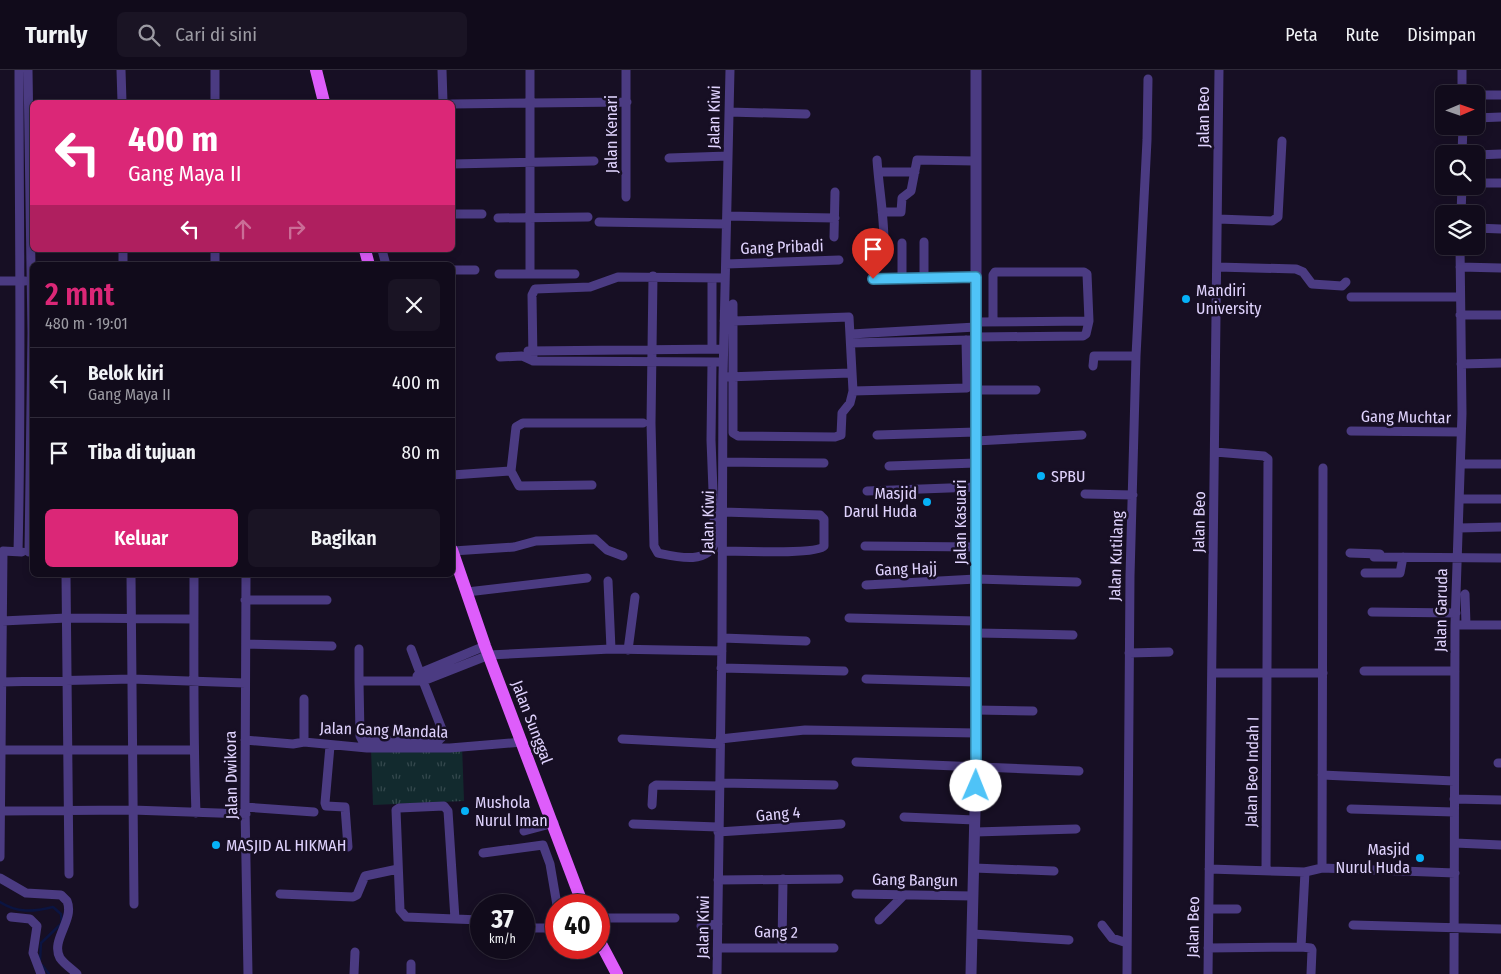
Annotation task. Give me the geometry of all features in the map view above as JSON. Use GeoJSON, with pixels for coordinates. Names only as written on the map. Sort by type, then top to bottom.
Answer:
{"type":"FeatureCollection","features":[{"type":"Feature","properties":{"kind":"main road"},"geometry":{"type":"LineString","coordinates":[[316,70],[324,100]]}},
{"type":"Feature","properties":{"kind":"main road","name":"Jalan Sunggal"},"geometry":{"type":"LineString","coordinates":[[455,557],[487,651],[579,894]]}},
{"type":"Feature","properties":{"kind":"main road"},"geometry":{"type":"LineString","coordinates":[[609,959],[617,974]]}},
{"type":"Feature","properties":{"kind":"street"},"geometry":{"type":"LineString","coordinates":[[19,70],[23,94],[24,157],[30,249]]}},
{"type":"Feature","properties":{"kind":"street"},"geometry":{"type":"LineString","coordinates":[[23,94],[28,70]]}},
{"type":"Feature","properties":{"kind":"street"},"geometry":{"type":"LineString","coordinates":[[121,70],[122,100]]}},
{"type":"Feature","properties":{"kind":"street"},"geometry":{"type":"LineString","coordinates":[[215,100],[216,70]]}},
{"type":"Feature","properties":{"kind":"street"},"geometry":{"type":"LineString","coordinates":[[442,70],[443,100]]}},
{"type":"Feature","properties":{"kind":"street"},"geometry":{"type":"LineString","coordinates":[[530,70],[530,274]]}},
{"type":"Feature","properties":{"kind":"street","name":"Jalan Kenari"},"geometry":{"type":"LineString","coordinates":[[626,70],[626,198]]}},
{"type":"Feature","properties":{"kind":"street","name":"Jalan Kiwi"},"geometry":{"type":"LineString","coordinates":[[717,974],[723,462],[727,377],[723,362],[723,349],[728,321],[725,278],[730,70]]}},
{"type":"Feature","properties":{"kind":"street","name":"Jalan Kasuari"},"geometry":{"type":"LineString","coordinates":[[971,974],[976,769],[977,547],[974,333],[976,277],[976,70]]}},
{"type":"Feature","properties":{"kind":"street","name":"Jalan Beo"},"geometry":{"type":"LineString","coordinates":[[1208,974],[1219,70]]}},
{"type":"Feature","properties":{"kind":"street"},"geometry":{"type":"LineString","coordinates":[[1462,70],[1462,85]]}},
{"type":"Feature","properties":{"kind":"street","name":"Jalan Kutilang"},"geometry":{"type":"LineString","coordinates":[[1127,974],[1132,495],[1148,79]]}},
{"type":"Feature","properties":{"kind":"street"},"geometry":{"type":"LineString","coordinates":[[1485,95],[1501,95]]}},
{"type":"Feature","properties":{"kind":"street"},"geometry":{"type":"LineString","coordinates":[[455,104],[627,102]]}},
{"type":"Feature","properties":{"kind":"street"},"geometry":{"type":"LineString","coordinates":[[729,112],[806,114]]}},
{"type":"Feature","properties":{"kind":"street"},"geometry":{"type":"LineString","coordinates":[[1485,118],[1501,117]]}},
{"type":"Feature","properties":{"kind":"street"},"geometry":{"type":"LineString","coordinates":[[1218,220],[1272,220],[1278,217],[1282,142]]}},
{"type":"Feature","properties":{"kind":"street"},"geometry":{"type":"LineString","coordinates":[[1485,154],[1501,154]]}},
{"type":"Feature","properties":{"kind":"street"},"geometry":{"type":"LineString","coordinates":[[669,158],[728,156]]}},
{"type":"Feature","properties":{"kind":"street"},"geometry":{"type":"LineString","coordinates":[[18,552],[21,348],[19,281],[24,157]]}},
{"type":"Feature","properties":{"kind":"street"},"geometry":{"type":"LineString","coordinates":[[862,256],[883,251],[882,212],[877,160]]}},
{"type":"Feature","properties":{"kind":"street"},"geometry":{"type":"LineString","coordinates":[[882,212],[901,212],[902,198],[911,191],[917,160],[975,161]]}},
{"type":"Feature","properties":{"kind":"street"},"geometry":{"type":"LineString","coordinates":[[455,164],[594,161]]}},
{"type":"Feature","properties":{"kind":"street"},"geometry":{"type":"LineString","coordinates":[[878,172],[915,172]]}},
{"type":"Feature","properties":{"kind":"street"},"geometry":{"type":"LineString","coordinates":[[1485,183],[1501,183]]}},
{"type":"Feature","properties":{"kind":"street"},"geometry":{"type":"LineString","coordinates":[[834,237],[835,192]]}},
{"type":"Feature","properties":{"kind":"street"},"geometry":{"type":"LineString","coordinates":[[455,214],[482,214]]}},
{"type":"Feature","properties":{"kind":"street"},"geometry":{"type":"LineString","coordinates":[[498,218],[588,216]]}},
{"type":"Feature","properties":{"kind":"street"},"geometry":{"type":"LineString","coordinates":[[599,222],[835,218]]}},
{"type":"Feature","properties":{"kind":"street"},"geometry":{"type":"LineString","coordinates":[[1485,228],[1501,228]]}},
{"type":"Feature","properties":{"kind":"street"},"geometry":{"type":"LineString","coordinates":[[924,242],[924,277]]}},
{"type":"Feature","properties":{"kind":"street"},"geometry":{"type":"LineString","coordinates":[[902,243],[902,278]]}},
{"type":"Feature","properties":{"kind":"street","name":"Jalan Garuda"},"geometry":{"type":"LineString","coordinates":[[1454,974],[1455,625],[1461,432],[1460,255]]}},
{"type":"Feature","properties":{"kind":"street","name":"Gang Pribadi"},"geometry":{"type":"LineString","coordinates":[[726,264],[839,260]]}},
{"type":"Feature","properties":{"kind":"street"},"geometry":{"type":"LineString","coordinates":[[1217,267],[1296,269],[1303,272],[1312,284],[1342,286],[1346,282]]}},
{"type":"Feature","properties":{"kind":"street"},"geometry":{"type":"LineString","coordinates":[[1460,267],[1501,268]]}},
{"type":"Feature","properties":{"kind":"street"},"geometry":{"type":"LineString","coordinates":[[455,270],[474,270]]}},
{"type":"Feature","properties":{"kind":"street"},"geometry":{"type":"LineString","coordinates":[[851,338],[974,333],[1083,336],[1089,331],[1086,272],[996,271],[993,275],[993,321]]}},
{"type":"Feature","properties":{"kind":"street"},"geometry":{"type":"LineString","coordinates":[[499,274],[575,274]]}},
{"type":"Feature","properties":{"kind":"street"},"geometry":{"type":"LineString","coordinates":[[653,276],[651,361],[654,546],[658,553],[690,557],[706,556],[713,550],[715,541],[712,362]]}},
{"type":"Feature","properties":{"kind":"street"},"geometry":{"type":"LineString","coordinates":[[533,361],[532,295],[535,289],[590,288],[614,277],[725,278]]}},
{"type":"Feature","properties":{"kind":"street"},"geometry":{"type":"LineString","coordinates":[[873,279],[976,277]]}},
{"type":"Feature","properties":{"kind":"street"},"geometry":{"type":"LineString","coordinates":[[712,278],[712,349]]}},
{"type":"Feature","properties":{"kind":"street"},"geometry":{"type":"LineString","coordinates":[[0,281],[30,280]]}},
{"type":"Feature","properties":{"kind":"street"},"geometry":{"type":"LineString","coordinates":[[1351,298],[1459,297]]}},
{"type":"Feature","properties":{"kind":"street"},"geometry":{"type":"LineString","coordinates":[[728,321],[849,317],[853,391],[850,403],[842,413],[841,435],[835,437],[738,436],[732,430],[727,377],[728,321],[733,304]]}},
{"type":"Feature","properties":{"kind":"street"},"geometry":{"type":"LineString","coordinates":[[1460,315],[1501,315]]}},
{"type":"Feature","properties":{"kind":"street"},"geometry":{"type":"LineString","coordinates":[[851,338],[974,333],[993,321],[1089,321]]}},
{"type":"Feature","properties":{"kind":"street"},"geometry":{"type":"LineString","coordinates":[[853,391],[967,388],[974,333]]}},
{"type":"Feature","properties":{"kind":"street"},"geometry":{"type":"LineString","coordinates":[[21,348],[30,348]]}},
{"type":"Feature","properties":{"kind":"street"},"geometry":{"type":"LineString","coordinates":[[522,356],[532,349],[723,349]]}},
{"type":"Feature","properties":{"kind":"street"},"geometry":{"type":"LineString","coordinates":[[500,357],[522,356],[533,361],[723,362]]}},
{"type":"Feature","properties":{"kind":"street"},"geometry":{"type":"LineString","coordinates":[[1093,366],[1094,356],[1136,356]]}},
{"type":"Feature","properties":{"kind":"street"},"geometry":{"type":"LineString","coordinates":[[1460,364],[1501,363]]}},
{"type":"Feature","properties":{"kind":"street"},"geometry":{"type":"LineString","coordinates":[[727,377],[851,372]]}},
{"type":"Feature","properties":{"kind":"street"},"geometry":{"type":"LineString","coordinates":[[976,390],[1036,390]]}},
{"type":"Feature","properties":{"kind":"street"},"geometry":{"type":"LineString","coordinates":[[592,485],[519,486],[511,471],[516,427],[519,424],[643,424]]}},
{"type":"Feature","properties":{"kind":"street","name":"Gang Muchtar"},"geometry":{"type":"LineString","coordinates":[[1352,431],[1461,432]]}},
{"type":"Feature","properties":{"kind":"street"},"geometry":{"type":"LineString","coordinates":[[877,436],[1082,435]]}},
{"type":"Feature","properties":{"kind":"street"},"geometry":{"type":"LineString","coordinates":[[19,440],[30,440],[30,482],[20,483]]}},
{"type":"Feature","properties":{"kind":"street","name":"Jalan Beo Indah I"},"geometry":{"type":"LineString","coordinates":[[1215,452],[1268,458],[1266,871]]}},
{"type":"Feature","properties":{"kind":"street"},"geometry":{"type":"LineString","coordinates":[[723,462],[824,463]]}},
{"type":"Feature","properties":{"kind":"street"},"geometry":{"type":"LineString","coordinates":[[889,466],[976,464]]}},
{"type":"Feature","properties":{"kind":"street"},"geometry":{"type":"LineString","coordinates":[[1460,464],[1501,464]]}},
{"type":"Feature","properties":{"kind":"street"},"geometry":{"type":"LineString","coordinates":[[1322,868],[1323,468]]}},
{"type":"Feature","properties":{"kind":"street"},"geometry":{"type":"LineString","coordinates":[[455,475],[511,471]]}},
{"type":"Feature","properties":{"kind":"street"},"geometry":{"type":"LineString","coordinates":[[867,491],[976,487]]}},
{"type":"Feature","properties":{"kind":"street"},"geometry":{"type":"LineString","coordinates":[[1085,494],[1132,495]]}},
{"type":"Feature","properties":{"kind":"street"},"geometry":{"type":"LineString","coordinates":[[1460,498],[1501,499]]}},
{"type":"Feature","properties":{"kind":"street"},"geometry":{"type":"LineString","coordinates":[[722,551],[792,552],[820,550],[824,546],[824,518],[820,515],[723,512]]}},
{"type":"Feature","properties":{"kind":"street"},"geometry":{"type":"LineString","coordinates":[[1459,528],[1501,527]]}},
{"type":"Feature","properties":{"kind":"street"},"geometry":{"type":"LineString","coordinates":[[455,551],[514,547],[536,541],[596,539],[610,553],[623,556]]}},
{"type":"Feature","properties":{"kind":"street"},"geometry":{"type":"LineString","coordinates":[[865,546],[977,547]]}},
{"type":"Feature","properties":{"kind":"street"},"geometry":{"type":"LineString","coordinates":[[0,857],[2,811],[0,750],[2,551],[30,552]]}},
{"type":"Feature","properties":{"kind":"street"},"geometry":{"type":"LineString","coordinates":[[1350,553],[1501,558]]}},
{"type":"Feature","properties":{"kind":"street"},"geometry":{"type":"LineString","coordinates":[[1374,557],[1457,556]]}},
{"type":"Feature","properties":{"kind":"street"},"geometry":{"type":"LineString","coordinates":[[1364,573],[1400,573],[1403,557]]}},
{"type":"Feature","properties":{"kind":"street"},"geometry":{"type":"LineString","coordinates":[[66,577],[69,680],[68,874]]}},
{"type":"Feature","properties":{"kind":"street"},"geometry":{"type":"LineString","coordinates":[[131,577],[134,904]]}},
{"type":"Feature","properties":{"kind":"street"},"geometry":{"type":"LineString","coordinates":[[194,577],[195,680],[193,750],[196,813]]}},
{"type":"Feature","properties":{"kind":"street","name":"Jalan Dwikora"},"geometry":{"type":"LineString","coordinates":[[246,577],[244,600],[246,644],[244,740],[248,974]]}},
{"type":"Feature","properties":{"kind":"street"},"geometry":{"type":"LineString","coordinates":[[467,592],[587,578]]}},
{"type":"Feature","properties":{"kind":"street","name":"Gang Hajj"},"geometry":{"type":"LineString","coordinates":[[866,585],[976,579],[1077,582]]}},
{"type":"Feature","properties":{"kind":"street"},"geometry":{"type":"LineString","coordinates":[[608,581],[611,649]]}},
{"type":"Feature","properties":{"kind":"street"},"geometry":{"type":"LineString","coordinates":[[1466,594],[1466,624]]}},
{"type":"Feature","properties":{"kind":"street"},"geometry":{"type":"LineString","coordinates":[[628,650],[635,597]]}},
{"type":"Feature","properties":{"kind":"street"},"geometry":{"type":"LineString","coordinates":[[244,600],[327,600]]}},
{"type":"Feature","properties":{"kind":"street"},"geometry":{"type":"LineString","coordinates":[[1372,612],[1456,613]]}},
{"type":"Feature","properties":{"kind":"street"},"geometry":{"type":"LineString","coordinates":[[2,621],[67,618],[194,619]]}},
{"type":"Feature","properties":{"kind":"street"},"geometry":{"type":"LineString","coordinates":[[849,618],[976,621]]}},
{"type":"Feature","properties":{"kind":"street"},"geometry":{"type":"LineString","coordinates":[[1455,625],[1501,625]]}},
{"type":"Feature","properties":{"kind":"street"},"geometry":{"type":"LineString","coordinates":[[976,634],[1073,635]]}},
{"type":"Feature","properties":{"kind":"street"},"geometry":{"type":"LineString","coordinates":[[722,638],[806,641]]}},
{"type":"Feature","properties":{"kind":"street"},"geometry":{"type":"LineString","coordinates":[[246,644],[332,646]]}},
{"type":"Feature","properties":{"kind":"street"},"geometry":{"type":"LineString","coordinates":[[359,649],[360,736],[362,740],[438,741],[442,738],[443,732],[411,649]]}},
{"type":"Feature","properties":{"kind":"street"},"geometry":{"type":"LineString","coordinates":[[359,681],[413,680],[487,651],[611,649],[722,651]]}},
{"type":"Feature","properties":{"kind":"street"},"geometry":{"type":"LineString","coordinates":[[1129,653],[1168,652]]}},
{"type":"Feature","properties":{"kind":"street"},"geometry":{"type":"LineString","coordinates":[[721,668],[844,671]]}},
{"type":"Feature","properties":{"kind":"street"},"geometry":{"type":"LineString","coordinates":[[1364,671],[1455,671]]}},
{"type":"Feature","properties":{"kind":"street"},"geometry":{"type":"LineString","coordinates":[[1212,673],[1323,673]]}},
{"type":"Feature","properties":{"kind":"street"},"geometry":{"type":"LineString","coordinates":[[2,682],[132,679],[246,683]]}},
{"type":"Feature","properties":{"kind":"street"},"geometry":{"type":"LineString","coordinates":[[866,679],[976,682]]}},
{"type":"Feature","properties":{"kind":"street"},"geometry":{"type":"LineString","coordinates":[[304,699],[304,742]]}},
{"type":"Feature","properties":{"kind":"street"},"geometry":{"type":"LineString","coordinates":[[976,710],[1033,710]]}},
{"type":"Feature","properties":{"kind":"street"},"geometry":{"type":"LineString","coordinates":[[622,739],[720,741],[805,730],[976,733]]}},
{"type":"Feature","properties":{"kind":"street","name":"Jalan Gang Mandala"},"geometry":{"type":"LineString","coordinates":[[244,740],[293,744],[304,742],[330,746],[450,748],[523,742]]}},
{"type":"Feature","properties":{"kind":"street"},"geometry":{"type":"LineString","coordinates":[[330,746],[324,803],[326,806],[345,807],[348,848]]}},
{"type":"Feature","properties":{"kind":"street"},"geometry":{"type":"LineString","coordinates":[[0,750],[193,750]]}},
{"type":"Feature","properties":{"kind":"street"},"geometry":{"type":"LineString","coordinates":[[856,762],[976,769],[1080,771]]}},
{"type":"Feature","properties":{"kind":"street"},"geometry":{"type":"LineString","coordinates":[[1322,775],[1454,781]]}},
{"type":"Feature","properties":{"kind":"street"},"geometry":{"type":"LineString","coordinates":[[652,805],[652,787],[656,785],[834,785]]}},
{"type":"Feature","properties":{"kind":"street"},"geometry":{"type":"LineString","coordinates":[[1454,799],[1501,800]]}},
{"type":"Feature","properties":{"kind":"street"},"geometry":{"type":"LineString","coordinates":[[455,919],[447,808],[435,806],[396,810],[400,910],[403,915],[408,918],[470,920]]}},
{"type":"Feature","properties":{"kind":"street"},"geometry":{"type":"LineString","coordinates":[[1351,809],[1454,812]]}},
{"type":"Feature","properties":{"kind":"street"},"geometry":{"type":"LineString","coordinates":[[2,811],[314,812]]}},
{"type":"Feature","properties":{"kind":"street"},"geometry":{"type":"LineString","coordinates":[[904,816],[975,820]]}},
{"type":"Feature","properties":{"kind":"street"},"geometry":{"type":"LineString","coordinates":[[524,831],[554,824]]}},
{"type":"Feature","properties":{"kind":"street","name":"Gang 4"},"geometry":{"type":"LineString","coordinates":[[633,824],[718,830],[841,824]]}},
{"type":"Feature","properties":{"kind":"street"},"geometry":{"type":"LineString","coordinates":[[975,832],[1076,830]]}},
{"type":"Feature","properties":{"kind":"street"},"geometry":{"type":"LineString","coordinates":[[1454,843],[1501,845]]}},
{"type":"Feature","properties":{"kind":"street"},"geometry":{"type":"LineString","coordinates":[[482,853],[543,845],[550,864],[556,894]]}},
{"type":"Feature","properties":{"kind":"street"},"geometry":{"type":"LineString","coordinates":[[974,868],[1054,871]]}},
{"type":"Feature","properties":{"kind":"street"},"geometry":{"type":"LineString","coordinates":[[1209,869],[1305,872],[1322,868],[1455,873]]}},
{"type":"Feature","properties":{"kind":"street"},"geometry":{"type":"LineString","coordinates":[[280,894],[353,897],[357,895],[365,876],[398,869]]}},
{"type":"Feature","properties":{"kind":"street"},"geometry":{"type":"LineString","coordinates":[[1301,947],[1305,872]]}},
{"type":"Feature","properties":{"kind":"street"},"geometry":{"type":"LineString","coordinates":[[0,878],[26,893],[61,896],[67,901],[69,906],[68,917],[58,944],[58,952],[61,959],[77,974]]}},
{"type":"Feature","properties":{"kind":"street"},"geometry":{"type":"LineString","coordinates":[[782,947],[783,879]]}},
{"type":"Feature","properties":{"kind":"street"},"geometry":{"type":"LineString","coordinates":[[718,880],[839,879]]}},
{"type":"Feature","properties":{"kind":"street","name":"Gang Bangun"},"geometry":{"type":"LineString","coordinates":[[856,894],[973,896]]}},
{"type":"Feature","properties":{"kind":"street"},"geometry":{"type":"LineString","coordinates":[[879,920],[904,895]]}},
{"type":"Feature","properties":{"kind":"street"},"geometry":{"type":"LineString","coordinates":[[1209,909],[1237,909]]}},
{"type":"Feature","properties":{"kind":"street"},"geometry":{"type":"LineString","coordinates":[[11,917],[30,919],[37,926],[33,953],[41,974]]}},
{"type":"Feature","properties":{"kind":"street"},"geometry":{"type":"LineString","coordinates":[[610,918],[675,918]]}},
{"type":"Feature","properties":{"kind":"street"},"geometry":{"type":"LineString","coordinates":[[700,926],[718,924]]}},
{"type":"Feature","properties":{"kind":"street"},"geometry":{"type":"LineString","coordinates":[[1353,924],[1501,928]]}},
{"type":"Feature","properties":{"kind":"street"},"geometry":{"type":"LineString","coordinates":[[1102,925],[1112,938],[1127,942]]}},
{"type":"Feature","properties":{"kind":"street"},"geometry":{"type":"LineString","coordinates":[[972,934],[1069,940]]}},
{"type":"Feature","properties":{"kind":"street","name":"Gang 2"},"geometry":{"type":"LineString","coordinates":[[718,948],[834,948]]}},
{"type":"Feature","properties":{"kind":"street"},"geometry":{"type":"LineString","coordinates":[[1208,948],[1311,948],[1311,974]]}},
{"type":"Feature","properties":{"kind":"street"},"geometry":{"type":"LineString","coordinates":[[354,974],[355,952]]}},
{"type":"Feature","properties":{"kind":"street"},"geometry":{"type":"LineString","coordinates":[[411,964],[411,974]]}},
{"type":"Feature","properties":{"kind":"green space"},"geometry":{"type":"Polygon","coordinates":[[[462,745],[464,801],[373,805],[371,749],[462,745]]]}},
{"type":"Feature","properties":{"kind":"waterway"},"geometry":{"type":"LineString","coordinates":[[0,902],[6,906],[25,911],[53,907],[61,914],[62,923],[41,943],[40,960]]}},
{"type":"Feature","properties":{"kind":"waterway"},"geometry":{"type":"LineString","coordinates":[[42,965],[49,974]]}},
{"type":"Feature","properties":{"kind":"place","name":"Mandiri University"},"geometry":{"type":"Point","coordinates":[1186,299]}},
{"type":"Feature","properties":{"kind":"place","name":"SPBU"},"geometry":{"type":"Point","coordinates":[1041,476]}},
{"type":"Feature","properties":{"kind":"place","name":"Masjid Darul Huda"},"geometry":{"type":"Point","coordinates":[927,502]}},
{"type":"Feature","properties":{"kind":"place","name":"Mushola Nurul Iman"},"geometry":{"type":"Point","coordinates":[465,811]}},
{"type":"Feature","properties":{"kind":"place","name":"MASJID AL HIKMAH"},"geometry":{"type":"Point","coordinates":[216,845]}},
{"type":"Feature","properties":{"kind":"place","name":"Masjid Nurul Huda"},"geometry":{"type":"Point","coordinates":[1420,858]}},
{"type":"Feature","properties":{"kind":"route"},"geometry":{"type":"LineString","coordinates":[[873,279],[976,277],[976,786]]}}]}
